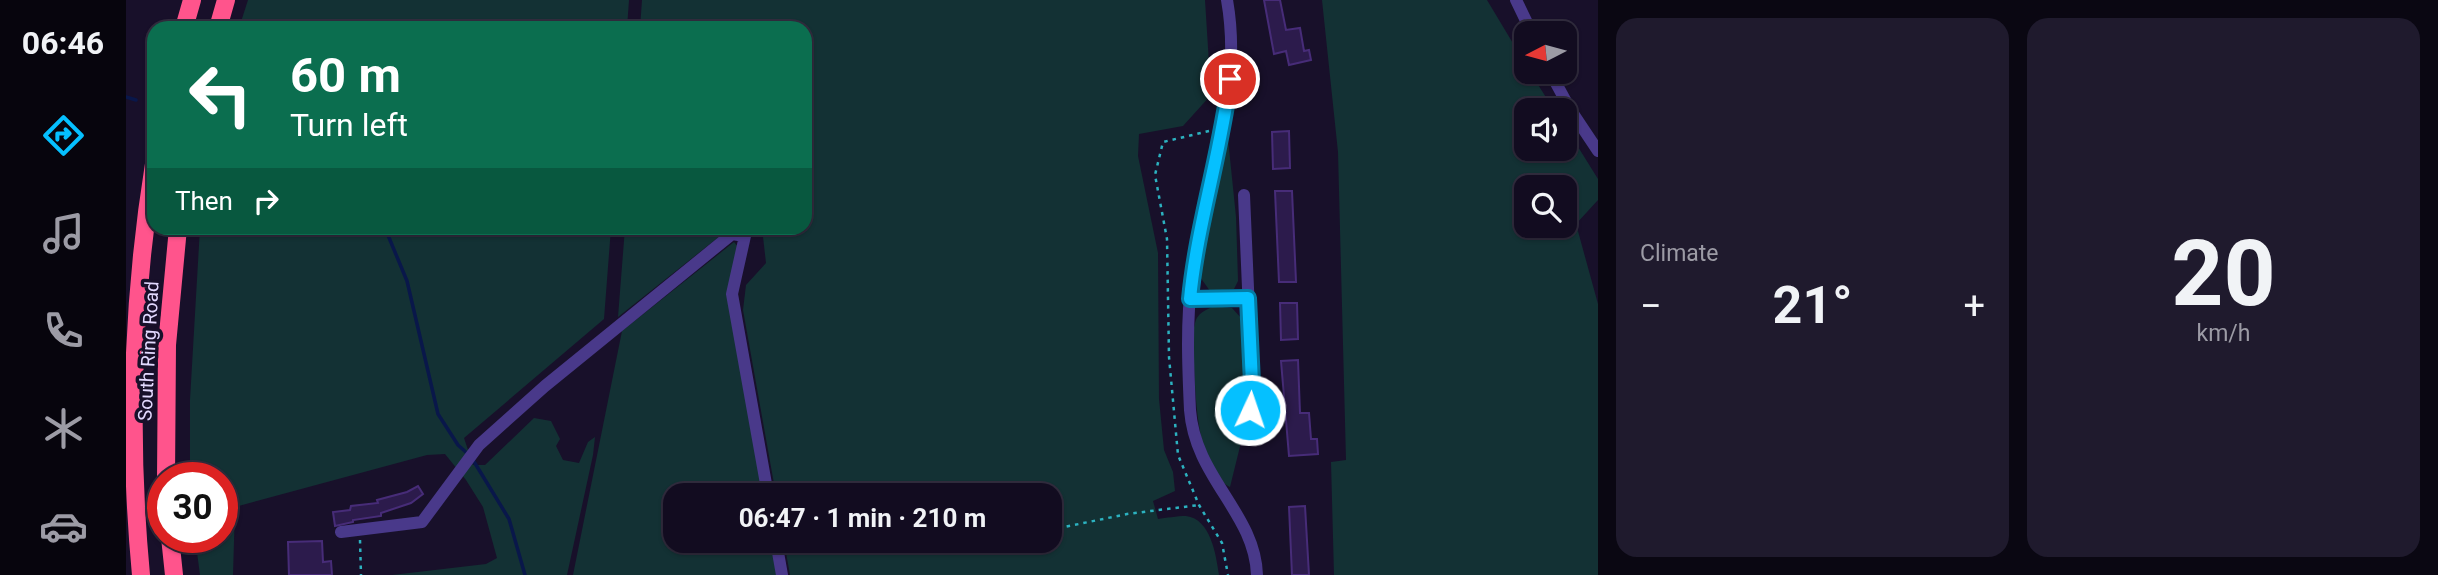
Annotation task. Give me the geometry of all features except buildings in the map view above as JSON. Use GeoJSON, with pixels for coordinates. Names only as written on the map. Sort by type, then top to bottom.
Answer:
{"type":"FeatureCollection","features":[{"type":"Feature","properties":{"kind":"highway"},"geometry":{"type":"LineString","coordinates":[[186,21],[192,0]]}},
{"type":"Feature","properties":{"kind":"highway"},"geometry":{"type":"LineString","coordinates":[[220,21],[226,0]]}},
{"type":"Feature","properties":{"kind":"highway","name":"South Ring Road"},"geometry":{"type":"LineString","coordinates":[[141,575],[134,486],[132,388],[137,291],[147,216]]}},
{"type":"Feature","properties":{"kind":"highway","name":"South Ring Road"},"geometry":{"type":"LineString","coordinates":[[166,462],[167,345],[177,235]]}},
{"type":"Feature","properties":{"kind":"highway"},"geometry":{"type":"LineString","coordinates":[[172,553],[174,575]]}},
{"type":"Feature","properties":{"kind":"street"},"geometry":{"type":"LineString","coordinates":[[1227,0],[1231,43],[1228,102],[1197,251],[1190,299],[1188,359],[1193,436],[1217,485],[1245,528],[1253,548],[1257,575]]}},
{"type":"Feature","properties":{"kind":"street"},"geometry":{"type":"LineString","coordinates":[[1516,0],[1526,21]]}},
{"type":"Feature","properties":{"kind":"street"},"geometry":{"type":"LineString","coordinates":[[1556,84],[1598,151]]}},
{"type":"Feature","properties":{"kind":"street"},"geometry":{"type":"LineString","coordinates":[[1244,195],[1253,404],[1250,410]]}},
{"type":"Feature","properties":{"kind":"street"},"geometry":{"type":"LineString","coordinates":[[341,532],[422,522],[479,445],[545,386],[731,235]]}},
{"type":"Feature","properties":{"kind":"street"},"geometry":{"type":"LineString","coordinates":[[738,235],[745,236],[732,295],[766,483]]}},
{"type":"Feature","properties":{"kind":"street"},"geometry":{"type":"LineString","coordinates":[[1190,299],[1248,298]]}},
{"type":"Feature","properties":{"kind":"street"},"geometry":{"type":"LineString","coordinates":[[778,553],[782,575]]}},
{"type":"Feature","properties":{"kind":"path"},"geometry":{"type":"LineString","coordinates":[[1062,528],[1127,514],[1199,505]]}},
{"type":"Feature","properties":{"kind":"path"},"geometry":{"type":"LineString","coordinates":[[359,529],[361,575]]}},
{"type":"Feature","properties":{"kind":"green space"},"geometry":{"type":"Polygon","coordinates":[[[248,0],[629,0],[628,21],[241,21],[248,0]]]}},
{"type":"Feature","properties":{"kind":"green space"},"geometry":{"type":"Polygon","coordinates":[[[642,0],[1205,0],[1211,95],[1183,126],[1139,134],[1138,156],[1158,253],[1159,399],[1164,450],[1173,472],[1175,491],[1153,501],[1158,519],[1186,516],[1201,524],[1211,539],[1219,575],[790,575],[786,553],[1062,553],[1062,483],[774,483],[743,310],[746,285],[766,263],[763,235],[812,235],[812,21],[640,21],[642,0]]]}},
{"type":"Feature","properties":{"kind":"green space"},"geometry":{"type":"Polygon","coordinates":[[[1322,0],[1487,0],[1514,45],[1514,84],[1538,84],[1546,98],[1514,98],[1514,161],[1577,161],[1577,145],[1598,179],[1598,200],[1577,223],[1577,175],[1514,175],[1514,238],[1577,238],[1577,228],[1598,304],[1598,575],[1334,575],[1331,462],[1346,460],[1338,152],[1322,0]]]}},
{"type":"Feature","properties":{"kind":"green space"},"geometry":{"type":"Polygon","coordinates":[[[1228,139],[1236,217],[1238,281],[1234,289],[1210,291],[1198,274],[1228,139]]]}},
{"type":"Feature","properties":{"kind":"green space"},"geometry":{"type":"Polygon","coordinates":[[[200,235],[610,235],[604,319],[464,438],[473,465],[485,465],[534,418],[551,421],[560,439],[556,446],[563,460],[579,463],[588,442],[595,437],[567,575],[392,575],[486,564],[497,558],[483,507],[445,454],[427,455],[238,506],[238,462],[190,462],[190,400],[200,235]]]}},
{"type":"Feature","properties":{"kind":"green space"},"geometry":{"type":"Polygon","coordinates":[[[624,235],[721,235],[618,317],[624,235]]]}},
{"type":"Feature","properties":{"kind":"green space"},"geometry":{"type":"Polygon","coordinates":[[[734,242],[739,248],[729,292],[761,483],[663,483],[663,553],[773,553],[777,575],[573,575],[622,331],[734,242]]]}},
{"type":"Feature","properties":{"kind":"green space"},"geometry":{"type":"Polygon","coordinates":[[[1214,306],[1232,308],[1242,319],[1246,396],[1240,411],[1247,418],[1230,487],[1219,478],[1205,450],[1196,396],[1194,328],[1200,314],[1214,306]]]}},
{"type":"Feature","properties":{"kind":"green space"},"geometry":{"type":"Polygon","coordinates":[[[197,553],[234,553],[233,575],[200,575],[197,553]]]}},
{"type":"Feature","properties":{"kind":"waterway"},"geometry":{"type":"LineString","coordinates":[[126,97],[136,100]]}},
{"type":"Feature","properties":{"kind":"waterway"},"geometry":{"type":"LineString","coordinates":[[388,235],[407,281],[438,414],[458,445],[468,454]]}},
{"type":"Feature","properties":{"kind":"waterway"},"geometry":{"type":"LineString","coordinates":[[473,460],[509,519],[525,575]]}},
{"type":"Feature","properties":{"kind":"route"},"geometry":{"type":"LineString","coordinates":[[1230,79],[1216,168],[1197,251],[1190,299],[1248,298],[1253,404],[1250,410]]}}]}
